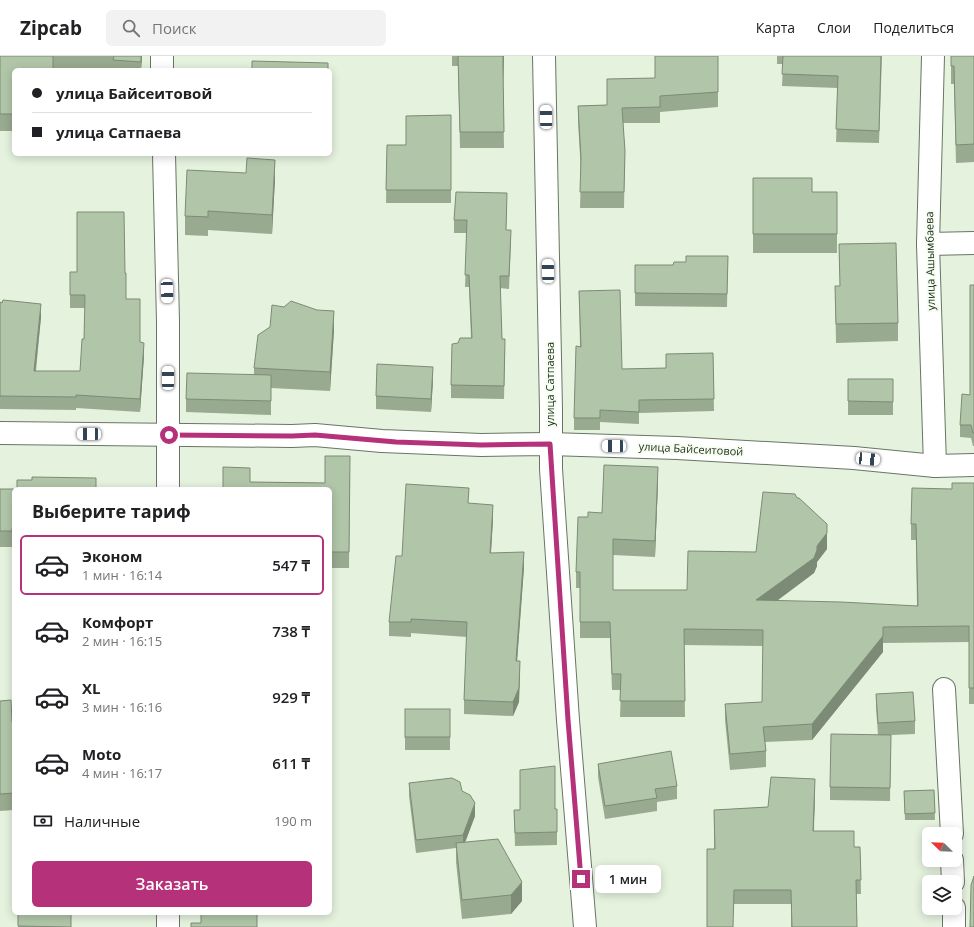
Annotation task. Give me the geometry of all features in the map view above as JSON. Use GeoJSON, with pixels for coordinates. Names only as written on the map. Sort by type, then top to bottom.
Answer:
{"type":"FeatureCollection","features":[{"type":"Feature","properties":{"kind":"street"},"geometry":{"type":"LineString","coordinates":[[162,56],[162,68]]}},
{"type":"Feature","properties":{"kind":"street","name":"улица Сатпаева"},"geometry":{"type":"LineString","coordinates":[[544,56],[551,401],[550,444],[568,720],[585,927]]}},
{"type":"Feature","properties":{"kind":"street","name":"улица Ашымбаева"},"geometry":{"type":"LineString","coordinates":[[933,56],[928,244],[935,466]]}},
{"type":"Feature","properties":{"kind":"street"},"geometry":{"type":"LineString","coordinates":[[164,156],[169,435],[168,487]]}},
{"type":"Feature","properties":{"kind":"street"},"geometry":{"type":"LineString","coordinates":[[928,244],[974,243]]}},
{"type":"Feature","properties":{"kind":"street","name":"улица Байсеитовой"},"geometry":{"type":"LineString","coordinates":[[0,433],[315,435],[382,441],[481,445],[550,444],[677,448],[839,457],[935,466],[974,465]]}},
{"type":"Feature","properties":{"kind":"street"},"geometry":{"type":"LineString","coordinates":[[944,689],[952,827]]}},
{"type":"Feature","properties":{"kind":"street"},"geometry":{"type":"LineString","coordinates":[[168,915],[168,927]]}},
{"type":"Feature","properties":{"kind":"street"},"geometry":{"type":"LineString","coordinates":[[954,915],[954,927]]}},
{"type":"Feature","properties":{"kind":"building"},"geometry":{"type":"Polygon","coordinates":[[[0,56],[53,56],[53,68],[12,68],[12,114],[0,114],[0,56]]]}},
{"type":"Feature","properties":{"kind":"building"},"geometry":{"type":"Polygon","coordinates":[[[114,56],[141,56],[141,62],[113,60],[114,56]]]}},
{"type":"Feature","properties":{"kind":"building"},"geometry":{"type":"Polygon","coordinates":[[[458,56],[503,56],[504,132],[460,132],[458,56]]]}},
{"type":"Feature","properties":{"kind":"building"},"geometry":{"type":"Polygon","coordinates":[[[655,56],[718,56],[718,92],[660,96],[660,107],[622,108],[625,151],[624,192],[580,192],[581,158],[578,106],[607,105],[607,79],[655,78],[655,56]]]}},
{"type":"Feature","properties":{"kind":"building"},"geometry":{"type":"Polygon","coordinates":[[[783,56],[881,56],[879,131],[836,129],[838,76],[782,74],[783,56]]]}},
{"type":"Feature","properties":{"kind":"building"},"geometry":{"type":"Polygon","coordinates":[[[951,56],[974,56],[974,144],[956,145],[954,66],[951,66],[951,56]]]}},
{"type":"Feature","properties":{"kind":"building"},"geometry":{"type":"Polygon","coordinates":[[[252,61],[328,63],[328,68],[252,68],[252,61]]]}},
{"type":"Feature","properties":{"kind":"building"},"geometry":{"type":"Polygon","coordinates":[[[451,115],[451,190],[386,190],[387,145],[406,145],[406,116],[451,115]]]}},
{"type":"Feature","properties":{"kind":"building"},"geometry":{"type":"Polygon","coordinates":[[[247,158],[275,160],[272,215],[208,211],[208,217],[185,216],[187,170],[246,173],[247,158]]]}},
{"type":"Feature","properties":{"kind":"building"},"geometry":{"type":"Polygon","coordinates":[[[753,178],[812,178],[812,192],[837,192],[837,234],[753,234],[753,178]]]}},
{"type":"Feature","properties":{"kind":"building"},"geometry":{"type":"Polygon","coordinates":[[[456,192],[507,193],[506,230],[511,230],[509,276],[500,276],[502,339],[505,339],[504,386],[451,385],[452,344],[458,343],[460,338],[472,338],[469,275],[465,275],[467,220],[454,220],[456,192]]]}},
{"type":"Feature","properties":{"kind":"building"},"geometry":{"type":"Polygon","coordinates":[[[77,212],[124,212],[126,299],[140,299],[140,342],[144,343],[140,399],[76,395],[76,397],[0,396],[0,302],[2,303],[3,300],[41,304],[34,371],[80,371],[82,339],[84,339],[85,295],[70,295],[70,272],[77,272],[77,212]]]}},
{"type":"Feature","properties":{"kind":"building"},"geometry":{"type":"Polygon","coordinates":[[[896,243],[898,323],[836,324],[835,286],[840,286],[839,244],[896,243]]]}},
{"type":"Feature","properties":{"kind":"building"},"geometry":{"type":"Polygon","coordinates":[[[686,256],[728,256],[727,294],[635,293],[635,265],[673,265],[674,262],[686,262],[686,256]]]}},
{"type":"Feature","properties":{"kind":"building"},"geometry":{"type":"Polygon","coordinates":[[[970,285],[974,285],[974,433],[971,425],[960,425],[962,394],[970,395],[970,285]]]}},
{"type":"Feature","properties":{"kind":"building"},"geometry":{"type":"Polygon","coordinates":[[[620,290],[622,369],[666,368],[666,354],[713,353],[714,399],[639,400],[639,412],[600,410],[600,418],[574,418],[576,346],[581,347],[579,291],[620,290]]]}},
{"type":"Feature","properties":{"kind":"building"},"geometry":{"type":"Polygon","coordinates":[[[291,301],[317,310],[334,311],[330,372],[254,368],[258,335],[270,327],[272,305],[284,307],[291,301]]]}},
{"type":"Feature","properties":{"kind":"building"},"geometry":{"type":"Polygon","coordinates":[[[377,364],[433,367],[431,399],[376,396],[377,364]]]}},
{"type":"Feature","properties":{"kind":"building"},"geometry":{"type":"Polygon","coordinates":[[[187,373],[271,375],[271,401],[186,399],[187,373]]]}},
{"type":"Feature","properties":{"kind":"building"},"geometry":{"type":"Polygon","coordinates":[[[848,379],[893,379],[893,402],[848,401],[848,379]]]}},
{"type":"Feature","properties":{"kind":"building"},"geometry":{"type":"Polygon","coordinates":[[[325,456],[350,456],[349,552],[332,552],[332,487],[223,487],[223,467],[250,468],[250,482],[325,483],[325,456]]]}},
{"type":"Feature","properties":{"kind":"building"},"geometry":{"type":"Polygon","coordinates":[[[604,465],[658,467],[655,541],[613,539],[613,590],[687,590],[688,551],[756,552],[763,492],[795,494],[797,498],[799,498],[827,524],[827,533],[817,546],[814,558],[756,600],[918,606],[916,524],[911,524],[912,488],[952,489],[952,483],[974,483],[974,688],[969,688],[969,626],[883,627],[883,636],[812,724],[763,727],[766,751],[730,754],[725,704],[762,702],[763,630],[684,629],[685,701],[620,701],[621,674],[612,674],[610,622],[580,622],[580,572],[576,572],[578,517],[588,517],[588,512],[602,513],[604,465]]]}},
{"type":"Feature","properties":{"kind":"building"},"geometry":{"type":"Polygon","coordinates":[[[32,477],[96,478],[96,487],[17,487],[17,480],[32,480],[32,477]]]}},
{"type":"Feature","properties":{"kind":"building"},"geometry":{"type":"Polygon","coordinates":[[[406,484],[469,488],[468,503],[493,505],[490,553],[524,552],[516,661],[520,661],[519,688],[513,702],[464,700],[467,622],[411,619],[411,622],[389,622],[396,556],[402,556],[406,484]]]}},
{"type":"Feature","properties":{"kind":"building"},"geometry":{"type":"Polygon","coordinates":[[[0,489],[12,489],[12,531],[0,531],[0,489]]]}},
{"type":"Feature","properties":{"kind":"building"},"geometry":{"type":"Polygon","coordinates":[[[913,692],[915,721],[878,723],[876,694],[913,692]]]}},
{"type":"Feature","properties":{"kind":"building"},"geometry":{"type":"Polygon","coordinates":[[[11,700],[12,793],[0,794],[0,701],[11,700]]]}},
{"type":"Feature","properties":{"kind":"building"},"geometry":{"type":"Polygon","coordinates":[[[405,709],[450,709],[450,737],[405,737],[405,709]]]}},
{"type":"Feature","properties":{"kind":"building"},"geometry":{"type":"Polygon","coordinates":[[[831,734],[891,735],[890,788],[830,787],[831,734]]]}},
{"type":"Feature","properties":{"kind":"building"},"geometry":{"type":"Polygon","coordinates":[[[671,751],[677,786],[655,789],[657,798],[605,806],[598,764],[671,751]]]}},
{"type":"Feature","properties":{"kind":"building"},"geometry":{"type":"Polygon","coordinates":[[[555,766],[555,809],[557,809],[557,832],[515,833],[514,810],[520,810],[520,770],[555,766]]]}},
{"type":"Feature","properties":{"kind":"building"},"geometry":{"type":"Polygon","coordinates":[[[771,777],[815,779],[813,831],[854,831],[854,847],[860,847],[861,880],[856,880],[857,927],[792,927],[791,890],[734,890],[733,927],[707,927],[707,849],[715,849],[714,810],[768,807],[771,777]]]}},
{"type":"Feature","properties":{"kind":"building"},"geometry":{"type":"Polygon","coordinates":[[[452,778],[460,782],[462,791],[470,795],[475,803],[463,835],[416,840],[409,783],[452,778]]]}},
{"type":"Feature","properties":{"kind":"building"},"geometry":{"type":"Polygon","coordinates":[[[934,790],[935,813],[905,814],[904,791],[934,790]]]}},
{"type":"Feature","properties":{"kind":"building"},"geometry":{"type":"Polygon","coordinates":[[[498,839],[522,882],[511,895],[462,900],[456,843],[498,839]]]}},
{"type":"Feature","properties":{"kind":"building"},"geometry":{"type":"Polygon","coordinates":[[[974,876],[974,927],[970,927],[971,885],[974,876]]]}},
{"type":"Feature","properties":{"kind":"building"},"geometry":{"type":"Polygon","coordinates":[[[18,915],[71,915],[71,927],[18,926],[18,915]]]}},
{"type":"Feature","properties":{"kind":"building"},"geometry":{"type":"Polygon","coordinates":[[[201,915],[257,915],[257,927],[191,927],[191,923],[201,923],[201,915]]]}},
{"type":"Feature","properties":{"kind":"route"},"geometry":{"type":"LineString","coordinates":[[169,435],[315,435],[396,442],[481,445],[550,444],[568,720],[581,879]]}}]}
